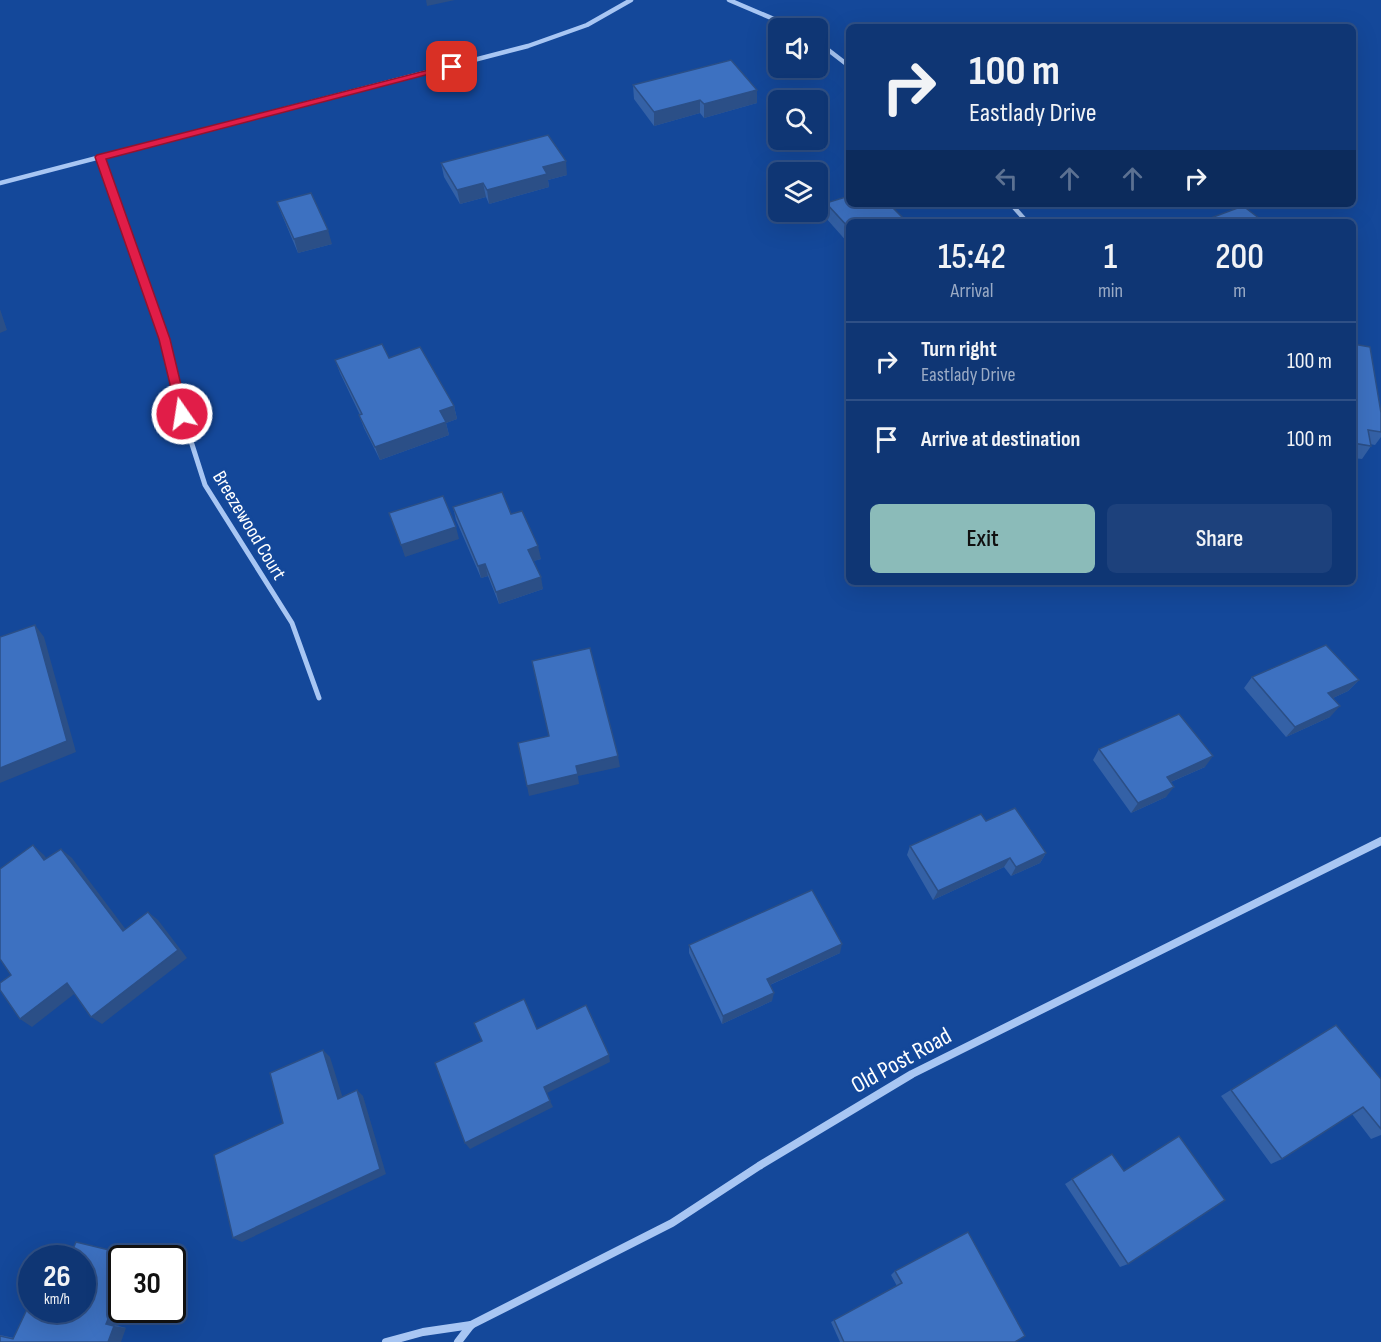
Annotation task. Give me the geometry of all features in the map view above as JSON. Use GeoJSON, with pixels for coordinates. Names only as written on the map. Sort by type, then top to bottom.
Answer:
{"type":"FeatureCollection","features":[{"type":"Feature","properties":{"kind":"street"},"geometry":{"type":"LineString","coordinates":[[0,183],[528,46],[587,26],[631,0]]}},
{"type":"Feature","properties":{"kind":"street"},"geometry":{"type":"LineString","coordinates":[[729,0],[771,18]]}},
{"type":"Feature","properties":{"kind":"street"},"geometry":{"type":"LineString","coordinates":[[828,50],[846,64]]}},
{"type":"Feature","properties":{"kind":"street","name":"Breezewood Court"},"geometry":{"type":"LineString","coordinates":[[100,157],[165,339],[182,414],[206,485],[292,623],[320,698]]}},
{"type":"Feature","properties":{"kind":"street"},"geometry":{"type":"LineString","coordinates":[[1014,207],[1024,219]]}},
{"type":"Feature","properties":{"kind":"street","name":"Old Post Road"},"geometry":{"type":"LineString","coordinates":[[458,1342],[471,1325],[672,1223],[769,1160],[912,1074],[1381,841]]}},
{"type":"Feature","properties":{"kind":"street"},"geometry":{"type":"LineString","coordinates":[[386,1342],[423,1332],[471,1325]]}},
{"type":"Feature","properties":{"kind":"building"},"geometry":{"type":"Polygon","coordinates":[[[731,60],[757,90],[704,104],[700,100],[654,112],[633,85],[731,60]]]}},
{"type":"Feature","properties":{"kind":"building"},"geometry":{"type":"Polygon","coordinates":[[[548,135],[566,161],[543,167],[547,174],[487,190],[483,183],[457,190],[441,163],[548,135]]]}},
{"type":"Feature","properties":{"kind":"building"},"geometry":{"type":"Polygon","coordinates":[[[311,193],[328,230],[294,239],[277,202],[311,193]]]}},
{"type":"Feature","properties":{"kind":"building"},"geometry":{"type":"Polygon","coordinates":[[[846,197],[846,207],[892,207],[904,219],[846,219],[846,225],[828,202],[846,197]]]}},
{"type":"Feature","properties":{"kind":"building"},"geometry":{"type":"Polygon","coordinates":[[[1244,207],[1260,219],[1208,219],[1244,207]]]}},
{"type":"Feature","properties":{"kind":"building"},"geometry":{"type":"Polygon","coordinates":[[[382,344],[389,358],[420,347],[454,406],[440,411],[446,422],[375,447],[359,415],[362,414],[335,360],[382,344]]]}},
{"type":"Feature","properties":{"kind":"building"},"geometry":{"type":"Polygon","coordinates":[[[1356,345],[1370,347],[1381,413],[1381,432],[1368,430],[1371,446],[1356,444],[1356,345]]]}},
{"type":"Feature","properties":{"kind":"building"},"geometry":{"type":"Polygon","coordinates":[[[502,492],[511,514],[522,511],[538,546],[528,550],[541,577],[496,592],[485,564],[478,566],[453,507],[502,492]]]}},
{"type":"Feature","properties":{"kind":"building"},"geometry":{"type":"Polygon","coordinates":[[[443,496],[456,527],[401,545],[389,513],[443,496]]]}},
{"type":"Feature","properties":{"kind":"building"},"geometry":{"type":"Polygon","coordinates":[[[35,625],[67,741],[0,768],[0,637],[35,625]]]}},
{"type":"Feature","properties":{"kind":"building"},"geometry":{"type":"Polygon","coordinates":[[[1326,645],[1359,680],[1328,693],[1340,706],[1295,727],[1252,677],[1326,645]]]}},
{"type":"Feature","properties":{"kind":"building"},"geometry":{"type":"Polygon","coordinates":[[[590,648],[618,756],[576,766],[578,774],[527,786],[518,743],[549,736],[532,661],[590,648]]]}},
{"type":"Feature","properties":{"kind":"building"},"geometry":{"type":"Polygon","coordinates":[[[1179,714],[1213,756],[1167,777],[1174,787],[1138,803],[1099,749],[1179,714]]]}},
{"type":"Feature","properties":{"kind":"building"},"geometry":{"type":"Polygon","coordinates":[[[1015,808],[1046,853],[1016,867],[1010,858],[938,891],[910,846],[981,814],[986,821],[1015,808]]]}},
{"type":"Feature","properties":{"kind":"building"},"geometry":{"type":"Polygon","coordinates":[[[33,845],[44,860],[61,849],[123,931],[148,912],[178,950],[91,1017],[67,983],[20,1019],[0,990],[0,983],[11,975],[0,959],[0,869],[33,845]]]}},
{"type":"Feature","properties":{"kind":"building"},"geometry":{"type":"Polygon","coordinates":[[[812,890],[842,944],[767,979],[774,993],[723,1016],[689,945],[812,890]]]}},
{"type":"Feature","properties":{"kind":"building"},"geometry":{"type":"Polygon","coordinates":[[[524,999],[537,1029],[586,1005],[609,1055],[544,1087],[550,1101],[465,1143],[435,1063],[482,1041],[474,1023],[524,999]]]}},
{"type":"Feature","properties":{"kind":"building"},"geometry":{"type":"Polygon","coordinates":[[[1336,1025],[1381,1079],[1381,1129],[1363,1107],[1282,1159],[1231,1090],[1336,1025]]]}},
{"type":"Feature","properties":{"kind":"building"},"geometry":{"type":"Polygon","coordinates":[[[323,1050],[338,1099],[357,1090],[380,1169],[233,1238],[214,1155],[283,1123],[270,1073],[323,1050]]]}},
{"type":"Feature","properties":{"kind":"building"},"geometry":{"type":"Polygon","coordinates":[[[1179,1136],[1225,1200],[1128,1264],[1072,1179],[1112,1154],[1124,1171],[1179,1136]]]}},
{"type":"Feature","properties":{"kind":"building"},"geometry":{"type":"Polygon","coordinates":[[[968,1232],[1025,1336],[1015,1342],[844,1342],[834,1320],[902,1283],[895,1271],[968,1232]]]}},
{"type":"Feature","properties":{"kind":"building"},"geometry":{"type":"Polygon","coordinates":[[[96,1247],[108,1250],[108,1319],[106,1324],[114,1326],[108,1342],[0,1342],[0,1336],[13,1339],[21,1323],[96,1323],[96,1247]]]}},
{"type":"Feature","properties":{"kind":"route"},"geometry":{"type":"LineString","coordinates":[[182,414],[165,339],[100,157],[452,67]]}}]}
